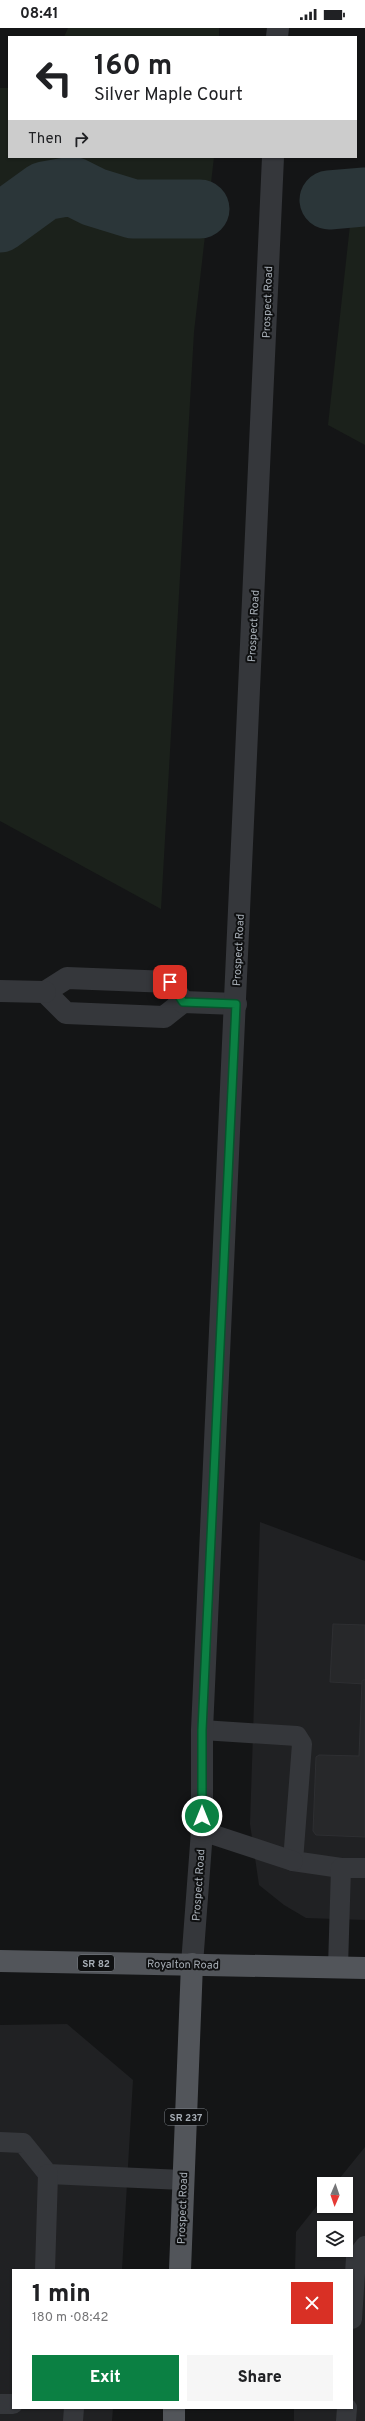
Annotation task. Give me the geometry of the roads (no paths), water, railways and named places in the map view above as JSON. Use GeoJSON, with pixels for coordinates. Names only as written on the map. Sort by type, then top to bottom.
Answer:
{"type":"FeatureCollection","features":[{"type":"Feature","properties":{"kind":"main road","name":"Royalton Road"},"geometry":{"type":"LineString","coordinates":[[0,1961],[365,1968]]}},
{"type":"Feature","properties":{"kind":"main road","name":"Prospect Road"},"geometry":{"type":"LineString","coordinates":[[180,2269],[192,1964]]}},
{"type":"Feature","properties":{"kind":"main road"},"geometry":{"type":"LineString","coordinates":[[174,2409],[174,2421]]}},
{"type":"Feature","properties":{"kind":"street","name":"Prospect Road"},"geometry":{"type":"LineString","coordinates":[[192,1964],[202,1831],[202,1730],[236,1004],[273,158]]}},
{"type":"Feature","properties":{"kind":"street"},"geometry":{"type":"LineString","coordinates":[[0,991],[45,992],[67,978],[170,982],[183,1002]]}},
{"type":"Feature","properties":{"kind":"street"},"geometry":{"type":"LineString","coordinates":[[45,992],[66,1013],[164,1017],[183,1002],[236,1004]]}},
{"type":"Feature","properties":{"kind":"lane"},"geometry":{"type":"LineString","coordinates":[[202,1730],[297,1736],[302,1744],[293,1861]]}},
{"type":"Feature","properties":{"kind":"lane"},"geometry":{"type":"LineString","coordinates":[[202,1831],[293,1861],[310,1862],[341,1868],[365,1868]]}},
{"type":"Feature","properties":{"kind":"lane"},"geometry":{"type":"LineString","coordinates":[[338,1967],[341,1868]]}},
{"type":"Feature","properties":{"kind":"lane"},"geometry":{"type":"LineString","coordinates":[[0,2142],[23,2143],[48,2174],[45,2269]]}},
{"type":"Feature","properties":{"kind":"lane"},"geometry":{"type":"LineString","coordinates":[[48,2174],[183,2180]]}},
{"type":"Feature","properties":{"kind":"lane"},"geometry":{"type":"LineString","coordinates":[[353,2304],[356,2258],[365,2246]]}},
{"type":"Feature","properties":{"kind":"lane"},"geometry":{"type":"LineString","coordinates":[[0,2404],[12,2404]]}},
{"type":"Feature","properties":{"kind":"lane"},"geometry":{"type":"LineString","coordinates":[[73,2421],[74,2409]]}},
{"type":"Feature","properties":{"kind":"lane"},"geometry":{"type":"LineString","coordinates":[[346,2421],[347,2409]]}},
{"type":"Feature","properties":{"kind":"waterway"},"geometry":{"type":"LineString","coordinates":[[0,223],[44,191],[72,186],[94,197],[133,209],[200,209]]}},
{"type":"Feature","properties":{"kind":"waterway"},"geometry":{"type":"LineString","coordinates":[[329,200],[365,197]]}}]}
